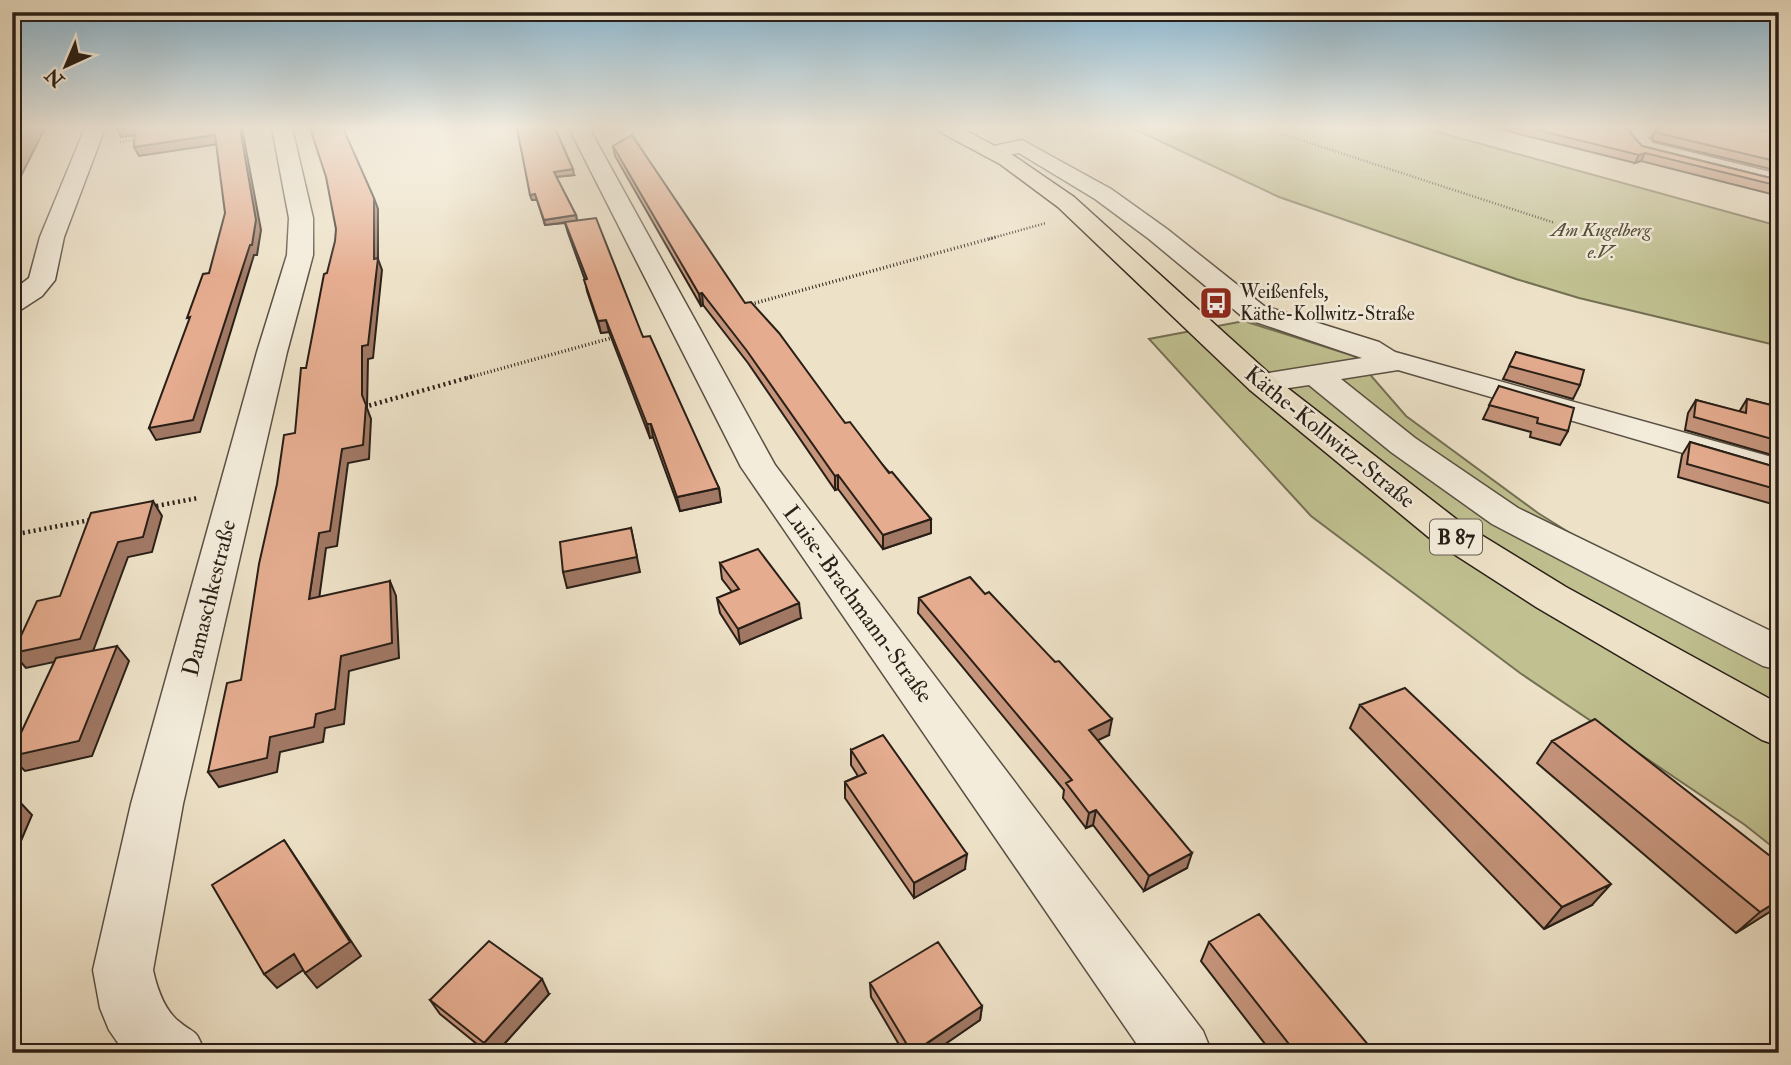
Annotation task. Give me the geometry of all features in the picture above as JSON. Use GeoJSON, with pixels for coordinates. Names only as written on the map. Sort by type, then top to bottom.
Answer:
{"type":"FeatureCollection","features":[{"type":"Feature","properties":{"kind":"main road","name":"Käthe-Kollwitz-Straße"},"geometry":{"type":"LineString","coordinates":[[1034,178],[1080,214],[1261,383],[1446,531],[1551,597],[1779,727]]}},
{"type":"Feature","properties":{"kind":"street"},"geometry":{"type":"LineString","coordinates":[[12,303],[33,290],[41,281],[46,270],[52,237],[75,178]]}},
{"type":"Feature","properties":{"kind":"street","name":"Damaschkestraße"},"geometry":{"type":"LineString","coordinates":[[147,1046],[131,1008],[123,970],[157,804],[272,352],[300,255],[302,218],[293,178]]}},
{"type":"Feature","properties":{"kind":"street","name":"Luise-Brachmann-Straße"},"geometry":{"type":"LineString","coordinates":[[606,178],[759,467],[1181,1053]]}},
{"type":"Feature","properties":{"kind":"street"},"geometry":{"type":"LineString","coordinates":[[1075,178],[1158,234],[1254,312],[1270,320],[1368,348],[1391,363]]}},
{"type":"Feature","properties":{"kind":"street"},"geometry":{"type":"LineString","coordinates":[[1261,383],[1399,361],[1779,470]]}},
{"type":"Feature","properties":{"kind":"street"},"geometry":{"type":"LineString","coordinates":[[1316,375],[1403,445],[1506,516],[1779,654]]}},
{"type":"Feature","properties":{"kind":"path"},"geometry":{"type":"LineString","coordinates":[[1416,178],[1555,223]]}},
{"type":"Feature","properties":{"kind":"path"},"geometry":{"type":"LineString","coordinates":[[364,407],[1080,214]]}},
{"type":"Feature","properties":{"kind":"path"},"geometry":{"type":"LineString","coordinates":[[144,509],[236,491]]}},
{"type":"Feature","properties":{"kind":"path"},"geometry":{"type":"LineString","coordinates":[[12,535],[104,517]]}},
{"type":"Feature","properties":{"kind":"green space","name":"Am Kugelberg e.V."},"geometry":{"type":"Polygon","coordinates":[[[1238,178],[1604,178],[1779,226],[1779,346],[1579,298],[1279,197],[1238,178]]]}},
{"type":"Feature","properties":{"kind":"green space"},"geometry":{"type":"Polygon","coordinates":[[[1244,321],[1354,356],[1406,416],[1538,513],[1720,627],[1779,656],[1779,852],[1745,825],[1520,673],[1311,516],[1149,339],[1244,321]]]}},
{"type":"Feature","properties":{"kind":"building"},"geometry":{"type":"Polygon","coordinates":[[[220,178],[249,178],[256,220],[252,245],[193,420],[149,428],[203,274],[209,273],[225,213],[220,178]]]}},
{"type":"Feature","properties":{"kind":"building"},"geometry":{"type":"Polygon","coordinates":[[[326,178],[365,178],[374,198],[374,259],[378,258],[368,345],[362,346],[362,395],[366,405],[363,445],[342,449],[330,531],[319,533],[309,599],[390,581],[392,643],[341,656],[335,709],[316,714],[314,727],[270,737],[267,758],[208,772],[227,683],[241,680],[259,564],[277,484],[284,435],[295,433],[301,368],[306,368],[324,274],[327,273],[336,229],[326,178]]]}},
{"type":"Feature","properties":{"kind":"building"},"geometry":{"type":"Polygon","coordinates":[[[527,178],[557,178],[576,215],[544,220],[535,194],[530,195],[527,178]]]}},
{"type":"Feature","properties":{"kind":"building"},"geometry":{"type":"Polygon","coordinates":[[[631,178],[661,178],[745,303],[751,302],[779,333],[845,423],[850,422],[889,473],[892,472],[931,519],[883,535],[838,475],[835,476],[747,351],[702,293],[699,294],[631,178]]]}},
{"type":"Feature","properties":{"kind":"building"},"geometry":{"type":"Polygon","coordinates":[[[1745,178],[1770,178],[1779,180],[1779,186],[1745,178]]]}},
{"type":"Feature","properties":{"kind":"building"},"geometry":{"type":"Polygon","coordinates":[[[596,218],[643,337],[650,336],[719,488],[677,497],[651,424],[647,424],[606,320],[598,321],[584,280],[587,279],[565,222],[596,218]]]}},
{"type":"Feature","properties":{"kind":"building"},"geometry":{"type":"Polygon","coordinates":[[[1516,352],[1584,370],[1580,385],[1509,366],[1516,352]]]}},
{"type":"Feature","properties":{"kind":"building"},"geometry":{"type":"Polygon","coordinates":[[[1499,386],[1574,408],[1568,431],[1537,423],[1538,418],[1489,405],[1499,386]]]}},
{"type":"Feature","properties":{"kind":"building"},"geometry":{"type":"Polygon","coordinates":[[[1747,399],[1779,407],[1779,441],[1694,417],[1696,400],[1746,413],[1747,399]]]}},
{"type":"Feature","properties":{"kind":"building"},"geometry":{"type":"Polygon","coordinates":[[[1690,442],[1779,468],[1779,490],[1687,464],[1690,442]]]}},
{"type":"Feature","properties":{"kind":"building"},"geometry":{"type":"Polygon","coordinates":[[[153,501],[143,537],[118,542],[80,639],[13,653],[37,601],[60,596],[91,513],[153,501]]]}},
{"type":"Feature","properties":{"kind":"building"},"geometry":{"type":"Polygon","coordinates":[[[631,528],[637,557],[563,572],[560,542],[631,528]]]}},
{"type":"Feature","properties":{"kind":"building"},"geometry":{"type":"Polygon","coordinates":[[[758,549],[799,603],[738,629],[717,598],[739,589],[720,563],[758,549]]]}},
{"type":"Feature","properties":{"kind":"building"},"geometry":{"type":"Polygon","coordinates":[[[970,577],[985,594],[989,592],[1055,662],[1059,661],[1112,719],[1089,730],[1192,853],[1149,876],[1096,810],[1089,813],[1066,783],[1072,780],[919,598],[970,577]]]}},
{"type":"Feature","properties":{"kind":"building"},"geometry":{"type":"Polygon","coordinates":[[[117,646],[79,741],[12,756],[56,658],[117,646]]]}},
{"type":"Feature","properties":{"kind":"building"},"geometry":{"type":"Polygon","coordinates":[[[1405,688],[1611,884],[1562,907],[1360,705],[1405,688]]]}},
{"type":"Feature","properties":{"kind":"building"},"geometry":{"type":"Polygon","coordinates":[[[1595,719],[1779,863],[1779,900],[1760,912],[1552,741],[1595,719]]]}},
{"type":"Feature","properties":{"kind":"building"},"geometry":{"type":"Polygon","coordinates":[[[883,735],[967,854],[914,883],[845,782],[866,773],[851,750],[883,735]]]}},
{"type":"Feature","properties":{"kind":"building"},"geometry":{"type":"Polygon","coordinates":[[[284,840],[350,942],[305,973],[294,954],[264,974],[212,885],[284,840]]]}},
{"type":"Feature","properties":{"kind":"building"},"geometry":{"type":"Polygon","coordinates":[[[1259,914],[1375,1053],[1296,1053],[1209,942],[1259,914]]]}},
{"type":"Feature","properties":{"kind":"building"},"geometry":{"type":"Polygon","coordinates":[[[489,941],[542,979],[484,1043],[430,1000],[489,941]]]}},
{"type":"Feature","properties":{"kind":"building"},"geometry":{"type":"Polygon","coordinates":[[[938,942],[982,1006],[912,1053],[870,983],[938,942]]]}},
{"type":"Feature","properties":{"kind":"place","name":"Weißenfels, Käthe-Kollwitz-Straße"},"geometry":{"type":"Point","coordinates":[1216,303]}}]}
